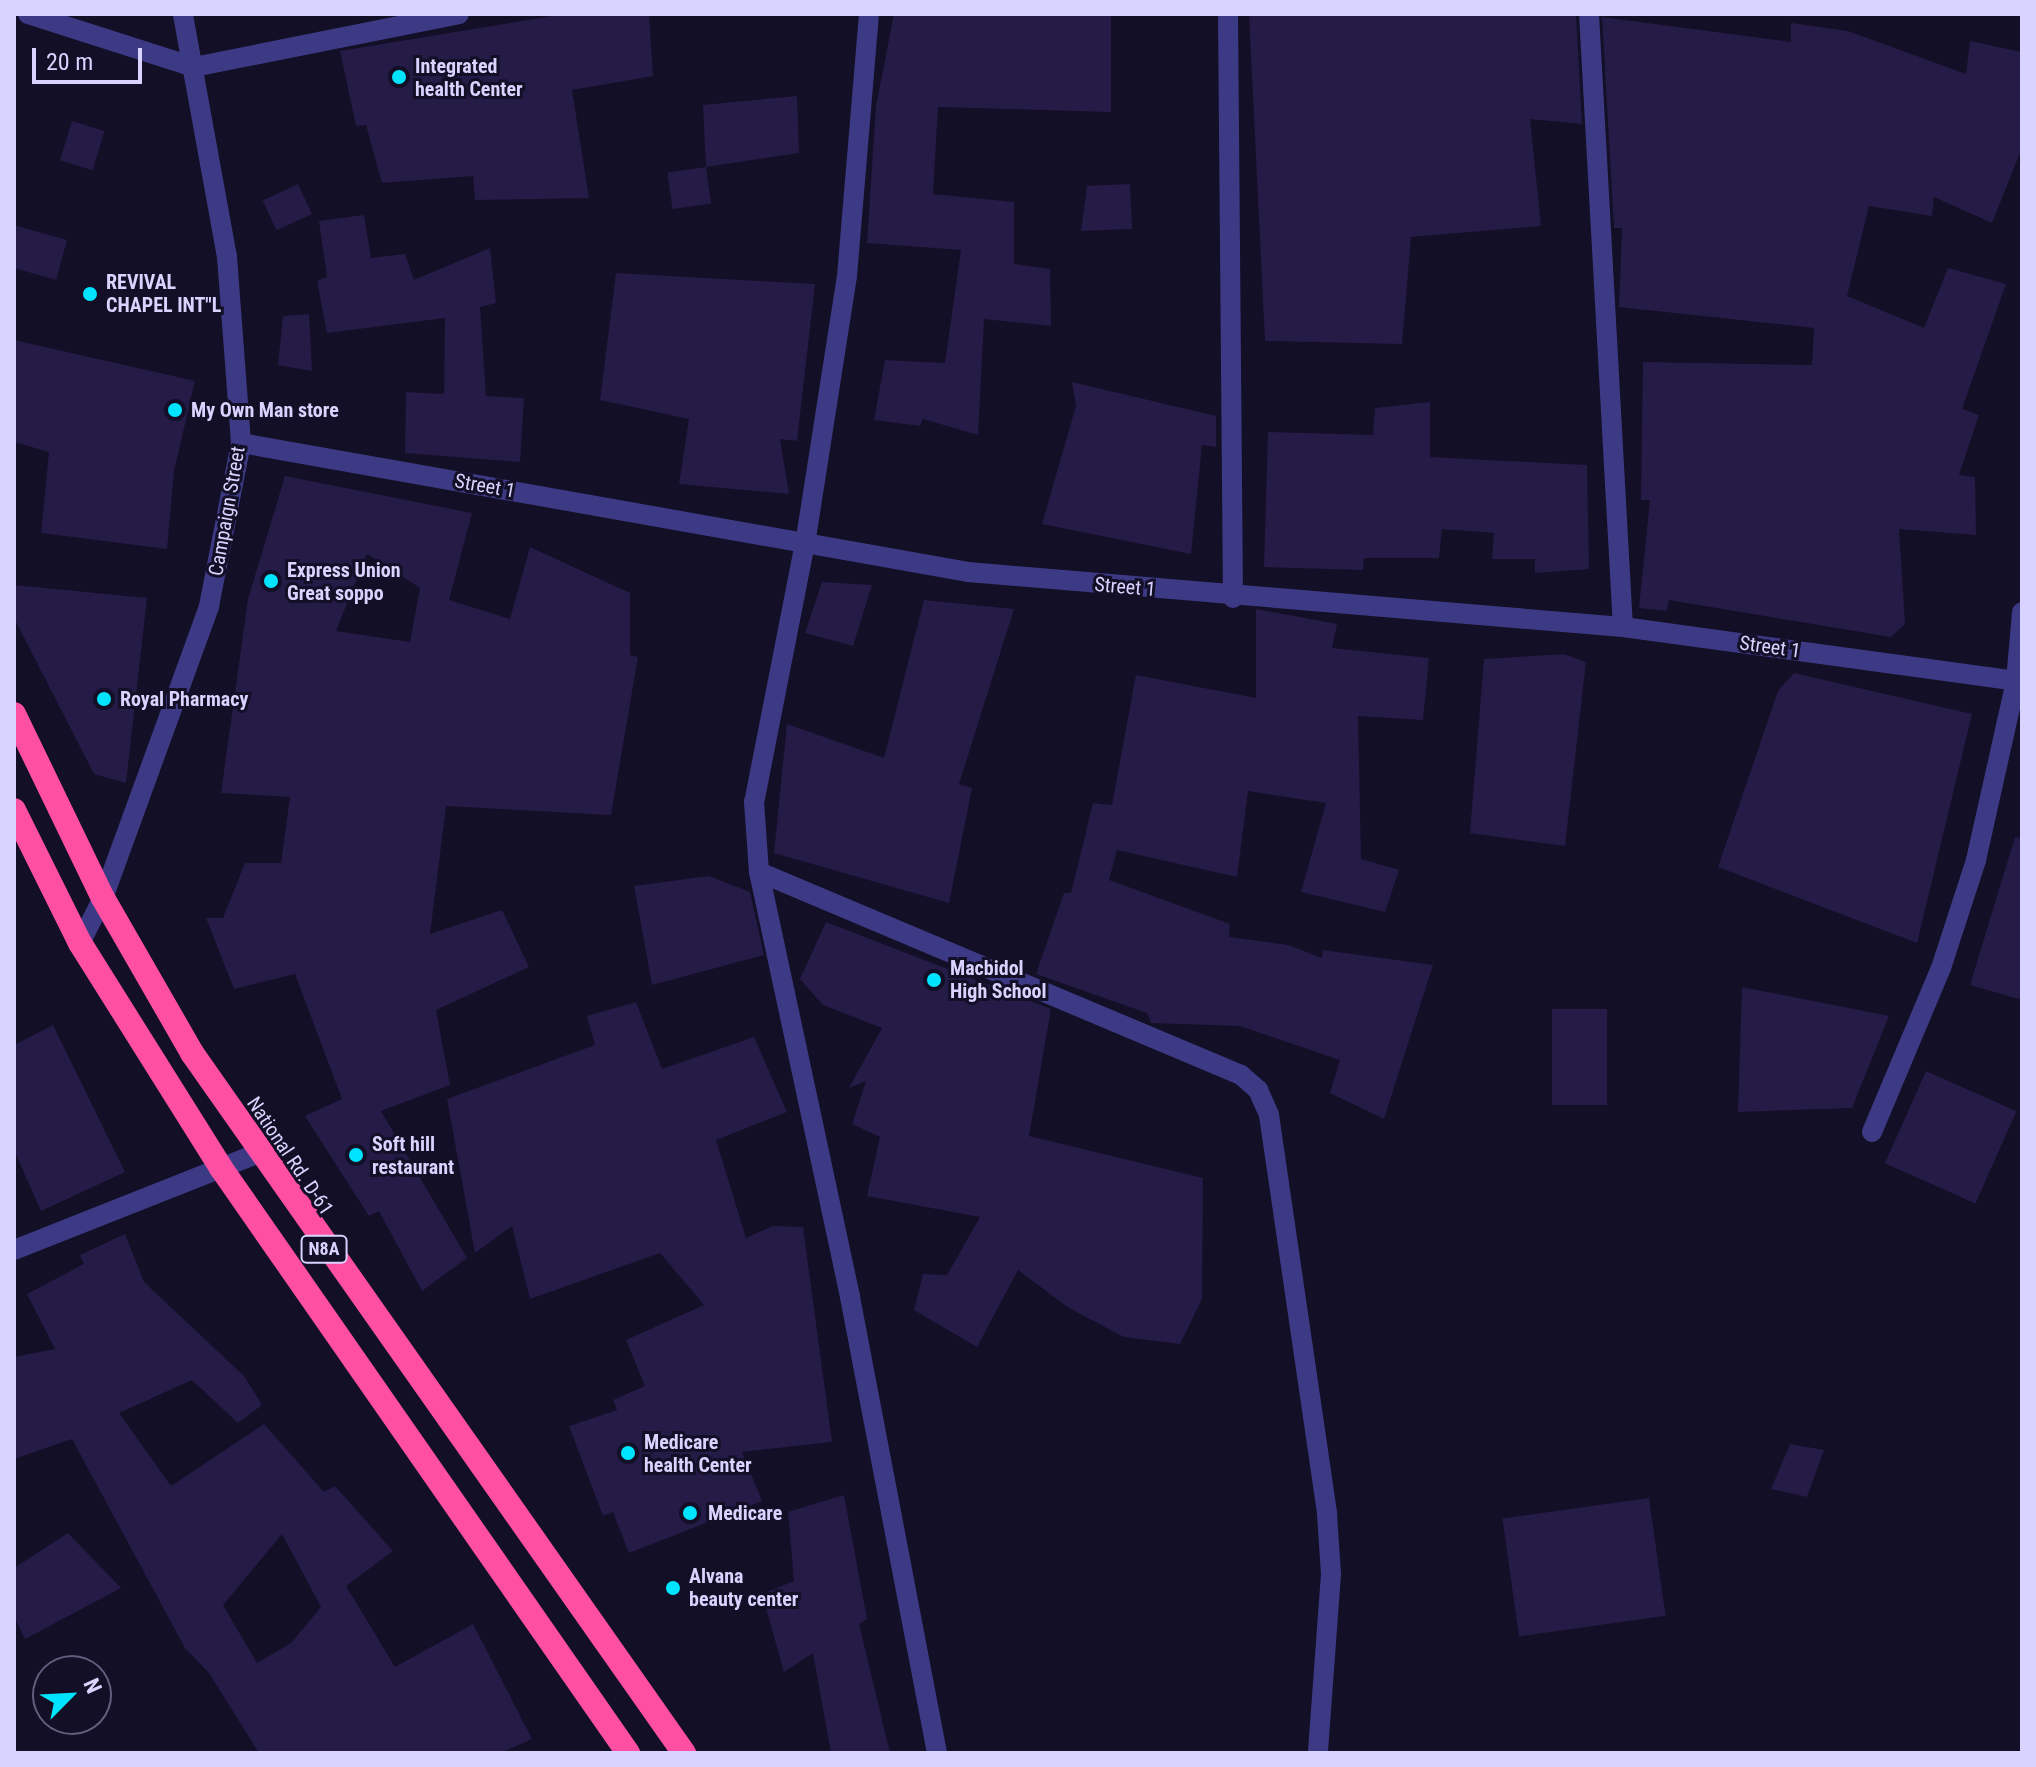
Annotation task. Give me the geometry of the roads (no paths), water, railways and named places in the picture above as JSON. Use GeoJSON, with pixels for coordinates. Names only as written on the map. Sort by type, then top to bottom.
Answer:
{"type":"FeatureCollection","features":[{"type":"Feature","properties":{"kind":"highway","name":"National Rd. D-61"},"geometry":{"type":"LineString","coordinates":[[14,714],[103,898],[257,1154],[684,1753]]}},
{"type":"Feature","properties":{"kind":"highway","name":"N8A"},"geometry":{"type":"LineString","coordinates":[[14,810],[80,943],[221,1168],[628,1753]]}},
{"type":"Feature","properties":{"kind":"street"},"geometry":{"type":"LineString","coordinates":[[28,14],[194,67],[459,14]]}},
{"type":"Feature","properties":{"kind":"street","name":"Campaign Street"},"geometry":{"type":"LineString","coordinates":[[80,943],[103,898],[209,606],[241,443],[227,257],[183,14]]}},
{"type":"Feature","properties":{"kind":"street"},"geometry":{"type":"LineString","coordinates":[[869,14],[847,276],[805,543],[754,802],[759,872],[850,1297],[937,1753]]}},
{"type":"Feature","properties":{"kind":"street"},"geometry":{"type":"LineString","coordinates":[[1228,14],[1233,598]]}},
{"type":"Feature","properties":{"kind":"street"},"geometry":{"type":"LineString","coordinates":[[1589,14],[1623,627]]}},
{"type":"Feature","properties":{"kind":"street","name":"Street 1"},"geometry":{"type":"LineString","coordinates":[[241,443],[968,572],[1233,598],[1623,627],[2016,681]]}},
{"type":"Feature","properties":{"kind":"street"},"geometry":{"type":"LineString","coordinates":[[1872,1132],[1941,968],[1976,860],[2016,681],[2022,612]]}},
{"type":"Feature","properties":{"kind":"street"},"geometry":{"type":"LineString","coordinates":[[759,872],[1241,1075],[1258,1090],[1269,1115],[1327,1514],[1331,1574],[1318,1753]]}},
{"type":"Feature","properties":{"kind":"street"},"geometry":{"type":"LineString","coordinates":[[14,1250],[257,1154]]}},
{"type":"Feature","properties":{"kind":"place","name":"Integrated health Center"},"geometry":{"type":"Point","coordinates":[399,77]}},
{"type":"Feature","properties":{"kind":"place","name":"REVIVAL CHAPEL INT\"L"},"geometry":{"type":"Point","coordinates":[90,294]}},
{"type":"Feature","properties":{"kind":"place","name":"My Own Man store"},"geometry":{"type":"Point","coordinates":[175,410]}},
{"type":"Feature","properties":{"kind":"place","name":"Express Union Great soppo"},"geometry":{"type":"Point","coordinates":[271,581]}},
{"type":"Feature","properties":{"kind":"place","name":"Royal Pharmacy"},"geometry":{"type":"Point","coordinates":[104,699]}},
{"type":"Feature","properties":{"kind":"place","name":"Macbidol High School"},"geometry":{"type":"Point","coordinates":[934,980]}},
{"type":"Feature","properties":{"kind":"place","name":"Soft hill restaurant"},"geometry":{"type":"Point","coordinates":[356,1155]}},
{"type":"Feature","properties":{"kind":"place","name":"Medicare health Center"},"geometry":{"type":"Point","coordinates":[628,1453]}},
{"type":"Feature","properties":{"kind":"place","name":"Medicare"},"geometry":{"type":"Point","coordinates":[690,1513]}},
{"type":"Feature","properties":{"kind":"place","name":"Alvana beauty center"},"geometry":{"type":"Point","coordinates":[673,1588]}}]}
